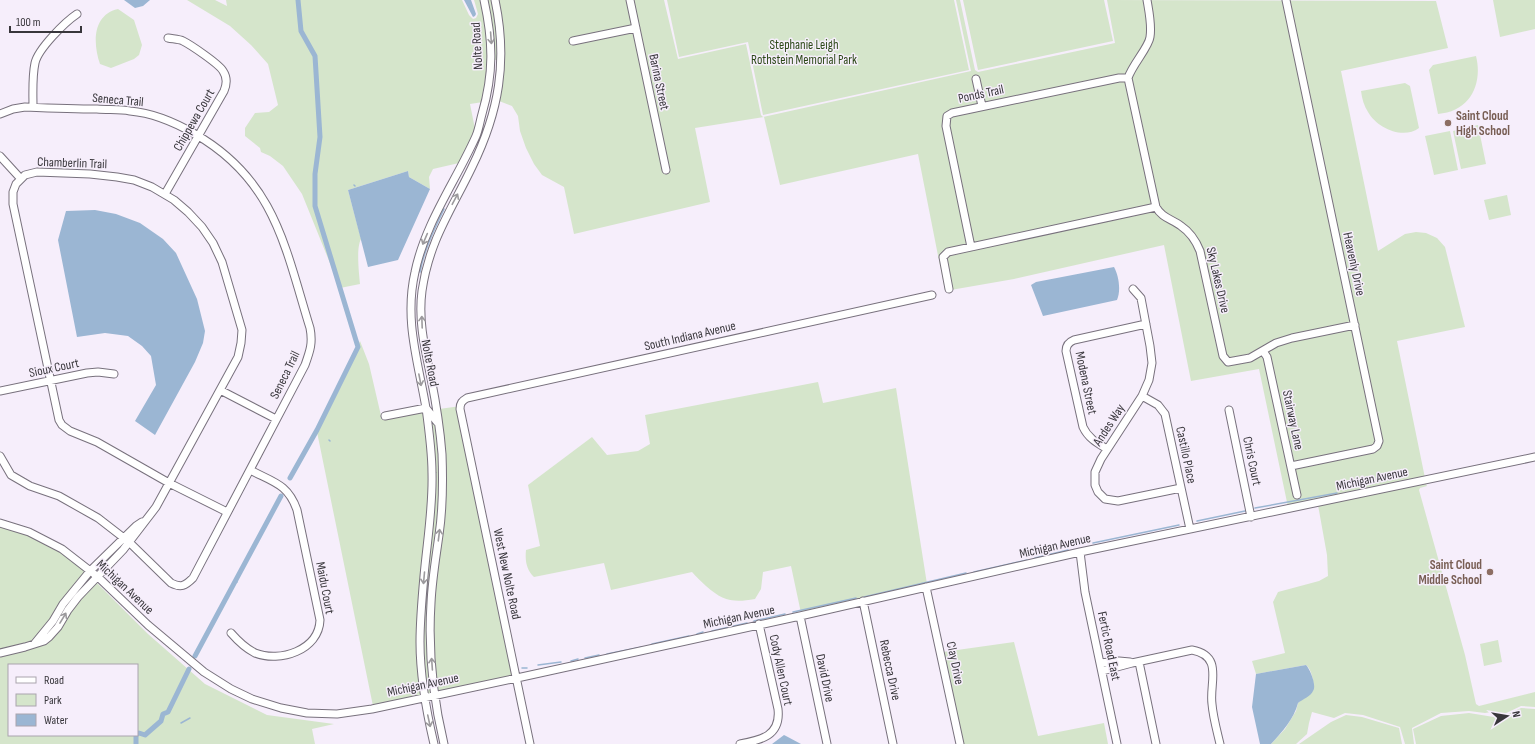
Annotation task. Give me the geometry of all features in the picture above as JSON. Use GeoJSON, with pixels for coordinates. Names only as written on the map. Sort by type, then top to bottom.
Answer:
{"type":"FeatureCollection","features":[{"type":"Feature","properties":{"kind":"street","name":"Nolte Road"},"geometry":{"type":"LineString","coordinates":[[434,744],[424,697],[420,643],[424,578],[432,504],[432,473],[430,438],[426,408],[413,345],[410,321],[411,300],[415,272],[423,244],[476,134],[487,99],[491,73],[491,36],[484,0]]}},
{"type":"Feature","properties":{"kind":"street","name":"Nolte Road"},"geometry":{"type":"LineString","coordinates":[[444,744],[435,695],[430,647],[431,603],[440,532],[442,455],[439,425],[423,344],[421,322],[422,292],[429,258],[439,230],[472,168],[486,137],[496,106],[501,74],[502,44],[495,0]]}},
{"type":"Feature","properties":{"kind":"street","name":"Barina Street"},"geometry":{"type":"LineString","coordinates":[[630,0],[666,170]]}},
{"type":"Feature","properties":{"kind":"street"},"geometry":{"type":"LineString","coordinates":[[949,289],[943,257],[948,252],[1156,207],[1128,78],[1131,70],[1150,38],[1150,16],[1147,0]]}},
{"type":"Feature","properties":{"kind":"street","name":"Heavenly Drive"},"geometry":{"type":"LineString","coordinates":[[1286,0],[1379,441],[1373,450],[1290,466]]}},
{"type":"Feature","properties":{"kind":"street"},"geometry":{"type":"LineString","coordinates":[[33,107],[35,63],[39,53],[68,20],[77,14]]}},
{"type":"Feature","properties":{"kind":"street"},"geometry":{"type":"LineString","coordinates":[[573,41],[636,28]]}},
{"type":"Feature","properties":{"kind":"street","name":"Chippewa Court"},"geometry":{"type":"LineString","coordinates":[[165,194],[226,85],[226,78],[223,70],[218,65],[183,41],[168,38]]}},
{"type":"Feature","properties":{"kind":"street","name":"Ponds Trail"},"geometry":{"type":"LineString","coordinates":[[971,247],[946,126],[947,116],[952,113],[982,106],[1120,78],[1128,78]]}},
{"type":"Feature","properties":{"kind":"street"},"geometry":{"type":"LineString","coordinates":[[976,79],[982,106]]}},
{"type":"Feature","properties":{"kind":"street","name":"Seneca Trail"},"geometry":{"type":"LineString","coordinates":[[0,114],[13,109],[33,107],[131,111],[150,115],[181,126],[213,145],[240,167],[257,188],[273,214],[282,236],[310,328],[312,346],[305,365],[193,578],[182,586],[171,583],[126,540],[98,518],[59,496],[30,486],[11,475],[0,456]]}},
{"type":"Feature","properties":{"kind":"street"},"geometry":{"type":"LineString","coordinates":[[0,156],[21,179]]}},
{"type":"Feature","properties":{"kind":"street","name":"Chamberlin Trail"},"geometry":{"type":"LineString","coordinates":[[37,172],[117,176],[134,180],[152,187],[174,200],[202,227],[213,243],[222,262],[239,316],[242,330],[240,350],[238,357],[169,483],[97,442],[70,431],[62,425],[57,415],[12,204],[13,192],[16,184],[21,179],[37,172]]}},
{"type":"Feature","properties":{"kind":"street","name":"Sky Lakes Drive"},"geometry":{"type":"LineString","coordinates":[[1156,207],[1160,213],[1181,226],[1197,242],[1225,361],[1228,362],[1250,358],[1276,343],[1292,338],[1355,325]]}},
{"type":"Feature","properties":{"kind":"street","name":"Andes Way"},"geometry":{"type":"LineString","coordinates":[[1133,289],[1141,298],[1152,363],[1142,396],[1101,459],[1094,477],[1096,489],[1105,499],[1118,501],[1181,488]]}},
{"type":"Feature","properties":{"kind":"street","name":"South Indiana Avenue"},"geometry":{"type":"LineString","coordinates":[[460,409],[462,401],[467,398],[932,295]]}},
{"type":"Feature","properties":{"kind":"street","name":"Modena Street"},"geometry":{"type":"LineString","coordinates":[[1107,449],[1086,434],[1066,347],[1074,340],[1146,324]]}},
{"type":"Feature","properties":{"kind":"street","name":"Stairway Lane"},"geometry":{"type":"LineString","coordinates":[[1262,351],[1267,357],[1297,495]]}},
{"type":"Feature","properties":{"kind":"street","name":"Sioux Court"},"geometry":{"type":"LineString","coordinates":[[0,391],[98,372],[114,374]]}},
{"type":"Feature","properties":{"kind":"street"},"geometry":{"type":"LineString","coordinates":[[220,390],[276,420]]}},
{"type":"Feature","properties":{"kind":"street","name":"Castillo Place"},"geometry":{"type":"LineString","coordinates":[[1142,396],[1158,405],[1165,414],[1190,529]]}},
{"type":"Feature","properties":{"kind":"street"},"geometry":{"type":"LineString","coordinates":[[385,416],[426,408],[439,425]]}},
{"type":"Feature","properties":{"kind":"street","name":"West New Nolte Road"},"geometry":{"type":"LineString","coordinates":[[460,409],[530,744]]}},
{"type":"Feature","properties":{"kind":"street","name":"Chris Court"},"geometry":{"type":"LineString","coordinates":[[1229,410],[1251,517]]}},
{"type":"Feature","properties":{"kind":"street","name":"Michigan Avenue"},"geometry":{"type":"LineString","coordinates":[[0,523],[29,532],[62,549],[98,577],[148,625],[204,672],[231,689],[252,699],[281,708],[307,713],[337,714],[372,709],[517,678],[800,616],[1080,552],[1535,457]]}},
{"type":"Feature","properties":{"kind":"street","name":"Maidu Court"},"geometry":{"type":"LineString","coordinates":[[231,633],[245,647],[256,653],[277,656],[286,655],[304,647],[313,640],[320,628],[320,620],[294,500],[284,488],[250,470]]}},
{"type":"Feature","properties":{"kind":"street"},"geometry":{"type":"LineString","coordinates":[[0,653],[25,647],[49,637],[58,627],[68,610],[98,577],[136,526],[145,521],[156,508],[169,483],[227,512]]}},
{"type":"Feature","properties":{"kind":"street"},"geometry":{"type":"LineString","coordinates":[[35,643],[53,621],[63,604],[90,571],[126,540]]}},
{"type":"Feature","properties":{"kind":"street","name":"Fertic Road East"},"geometry":{"type":"LineString","coordinates":[[1080,552],[1085,592],[1117,744]]}},
{"type":"Feature","properties":{"kind":"street","name":"Clay Drive"},"geometry":{"type":"LineString","coordinates":[[926,587],[960,744]]}},
{"type":"Feature","properties":{"kind":"street","name":"Rebecca Drive"},"geometry":{"type":"LineString","coordinates":[[863,601],[894,744]]}},
{"type":"Feature","properties":{"kind":"street","name":"David Drive"},"geometry":{"type":"LineString","coordinates":[[800,616],[827,744]]}},
{"type":"Feature","properties":{"kind":"street","name":"Cody Allen Court"},"geometry":{"type":"LineString","coordinates":[[740,744],[765,737],[774,729],[778,719],[778,709],[759,624]]}},
{"type":"Feature","properties":{"kind":"street"},"geometry":{"type":"LineString","coordinates":[[1101,667],[1119,661],[1136,662],[1192,650],[1200,652],[1207,657],[1213,669],[1212,705],[1220,744]]}},
{"type":"Feature","properties":{"kind":"street"},"geometry":{"type":"LineString","coordinates":[[1136,662],[1156,744]]}},
{"type":"Feature","properties":{"kind":"green space"},"geometry":{"type":"Polygon","coordinates":[[[187,0],[215,0],[227,6],[226,0],[462,0],[469,15],[473,19],[476,18],[478,14],[474,0],[481,0],[488,36],[488,73],[483,102],[470,104],[475,129],[459,163],[433,169],[429,177],[430,189],[409,177],[408,171],[348,190],[361,239],[358,254],[360,284],[340,288],[302,194],[283,166],[270,156],[261,152],[260,148],[245,136],[245,128],[255,113],[269,112],[278,105],[268,64],[251,45],[230,26],[187,0]]]}},
{"type":"Feature","properties":{"kind":"green space"},"geometry":{"type":"Polygon","coordinates":[[[487,0],[492,0],[496,18],[499,60],[494,60],[494,36],[487,0]]]}},
{"type":"Feature","properties":{"kind":"green space"},"geometry":{"type":"Polygon","coordinates":[[[498,0],[664,0],[678,59],[746,44],[761,115],[763,117],[971,71],[956,0],[960,0],[975,70],[978,72],[1115,43],[1107,0],[1436,1],[1448,48],[1341,71],[1378,251],[1405,234],[1416,232],[1426,233],[1437,238],[1445,247],[1465,327],[1397,341],[1425,478],[1288,507],[1259,369],[1191,381],[1164,245],[1014,279],[945,291],[918,154],[780,185],[764,117],[695,128],[710,202],[574,234],[564,187],[542,175],[534,164],[526,148],[520,131],[518,116],[512,106],[499,101],[504,50],[501,13],[498,0]]]}},
{"type":"Feature","properties":{"kind":"green space","name":"Stephanie Leigh Rothstein Memorial Park"},"geometry":{"type":"Polygon","coordinates":[[[667,0],[954,0],[969,70],[763,115],[748,42],[679,57],[667,0]]]}},
{"type":"Feature","properties":{"kind":"green space"},"geometry":{"type":"Polygon","coordinates":[[[963,0],[1104,0],[1113,41],[978,70],[963,0]]]}},
{"type":"Feature","properties":{"kind":"green space"},"geometry":{"type":"Polygon","coordinates":[[[1493,0],[1535,0],[1535,29],[1500,37],[1493,0]]]}},
{"type":"Feature","properties":{"kind":"green space"},"geometry":{"type":"Polygon","coordinates":[[[118,9],[134,20],[142,45],[139,55],[134,59],[111,68],[100,64],[96,48],[96,39],[99,24],[103,17],[109,12],[118,9]]]}},
{"type":"Feature","properties":{"kind":"green space"},"geometry":{"type":"Polygon","coordinates":[[[1476,56],[1478,77],[1472,95],[1458,108],[1449,112],[1438,114],[1429,70],[1433,65],[1476,56]]]}},
{"type":"Feature","properties":{"kind":"green space"},"geometry":{"type":"Polygon","coordinates":[[[1405,83],[1410,86],[1419,128],[1406,133],[1384,127],[1372,118],[1364,105],[1361,91],[1405,83]]]}},
{"type":"Feature","properties":{"kind":"green space"},"geometry":{"type":"Polygon","coordinates":[[[1478,125],[1486,164],[1461,169],[1453,131],[1478,125]]]}},
{"type":"Feature","properties":{"kind":"green space"},"geometry":{"type":"Polygon","coordinates":[[[1450,131],[1458,170],[1434,175],[1425,136],[1450,131]]]}},
{"type":"Feature","properties":{"kind":"green space"},"geometry":{"type":"Polygon","coordinates":[[[1507,195],[1511,215],[1489,220],[1484,200],[1507,195]]]}},
{"type":"Feature","properties":{"kind":"green space"},"geometry":{"type":"Polygon","coordinates":[[[360,341],[369,364],[382,420],[424,412],[429,473],[429,504],[417,646],[421,695],[373,706],[317,432],[360,341]]]}},
{"type":"Feature","properties":{"kind":"green space"},"geometry":{"type":"Polygon","coordinates":[[[818,382],[823,403],[896,388],[927,584],[801,613],[791,566],[763,572],[761,589],[755,599],[740,601],[729,600],[718,595],[706,586],[692,572],[611,590],[604,563],[534,577],[529,571],[526,561],[526,550],[540,546],[528,485],[592,437],[607,455],[638,451],[650,444],[645,415],[818,382]]]}},
{"type":"Feature","properties":{"kind":"green space"},"geometry":{"type":"Polygon","coordinates":[[[461,406],[514,676],[437,692],[433,647],[433,603],[437,570],[443,426],[439,409],[461,406]]]}},
{"type":"Feature","properties":{"kind":"green space"},"geometry":{"type":"Polygon","coordinates":[[[430,415],[436,426],[439,455],[439,491],[437,532],[431,569],[432,693],[426,694],[423,643],[426,579],[432,528],[430,415]]]}},
{"type":"Feature","properties":{"kind":"green space"},"geometry":{"type":"Polygon","coordinates":[[[1426,484],[1427,486],[1420,488],[1419,490],[1465,655],[1476,704],[1479,706],[1535,692],[1535,707],[1521,706],[1500,716],[1491,712],[1485,713],[1469,711],[1441,713],[1412,728],[1414,744],[1405,744],[1400,727],[1363,715],[1345,713],[1334,718],[1312,712],[1307,734],[1296,744],[1271,744],[1285,729],[1296,711],[1298,703],[1314,688],[1313,679],[1310,670],[1306,665],[1256,674],[1252,661],[1285,653],[1273,602],[1278,592],[1319,581],[1328,576],[1327,555],[1318,505],[1426,484]]]}},
{"type":"Feature","properties":{"kind":"green space"},"geometry":{"type":"Polygon","coordinates":[[[0,525],[17,530],[61,552],[72,560],[148,634],[205,684],[267,715],[334,724],[312,729],[315,744],[0,744],[0,525]]]}},
{"type":"Feature","properties":{"kind":"green space"},"geometry":{"type":"Polygon","coordinates":[[[1498,640],[1502,662],[1484,666],[1480,644],[1498,640]]]}},
{"type":"Feature","properties":{"kind":"green space"},"geometry":{"type":"Polygon","coordinates":[[[1014,642],[1038,736],[1104,723],[1108,744],[962,744],[943,652],[1014,642]]]}},
{"type":"Feature","properties":{"kind":"green space"},"geometry":{"type":"Polygon","coordinates":[[[1521,708],[1535,709],[1535,744],[1416,744],[1413,729],[1441,716],[1469,713],[1500,718],[1521,708]]]}},
{"type":"Feature","properties":{"kind":"green space"},"geometry":{"type":"Polygon","coordinates":[[[1346,715],[1362,717],[1399,728],[1402,744],[1299,744],[1331,722],[1346,715]]]}},
{"type":"Feature","properties":{"kind":"water"},"geometry":{"type":"Polygon","coordinates":[[[124,0],[150,0],[143,6],[135,8],[124,0]]]}},
{"type":"Feature","properties":{"kind":"water"},"geometry":{"type":"Polygon","coordinates":[[[464,0],[471,0],[476,14],[475,16],[473,17],[464,0]]]}},
{"type":"Feature","properties":{"kind":"water"},"geometry":{"type":"Polygon","coordinates":[[[408,171],[409,177],[430,189],[398,260],[368,267],[348,190],[408,171]]]}},
{"type":"Feature","properties":{"kind":"water"},"geometry":{"type":"Polygon","coordinates":[[[95,210],[116,214],[140,223],[163,239],[176,253],[197,299],[205,331],[203,343],[195,362],[155,435],[135,421],[156,385],[151,356],[142,346],[128,336],[105,333],[77,337],[58,240],[66,211],[95,210]]]}},
{"type":"Feature","properties":{"kind":"water"},"geometry":{"type":"Polygon","coordinates":[[[1114,267],[1119,284],[1117,300],[1043,316],[1031,285],[1036,282],[1114,267]]]}},
{"type":"Feature","properties":{"kind":"water"},"geometry":{"type":"Polygon","coordinates":[[[1306,665],[1314,682],[1314,689],[1312,693],[1298,703],[1291,720],[1271,744],[1260,744],[1252,707],[1256,674],[1306,665]]]}},
{"type":"Feature","properties":{"kind":"water"},"geometry":{"type":"Polygon","coordinates":[[[784,735],[786,736],[801,744],[772,744],[784,735]]]}},
{"type":"Feature","properties":{"kind":"waterway"},"geometry":{"type":"LineString","coordinates":[[290,478],[317,430],[358,347],[315,206],[315,174],[320,137],[315,56],[301,31],[298,0]]}},
{"type":"Feature","properties":{"kind":"waterway"},"geometry":{"type":"LineString","coordinates":[[420,272],[433,232],[444,209]]}},
{"type":"Feature","properties":{"kind":"waterway"},"geometry":{"type":"LineString","coordinates":[[1255,508],[1337,493]]}},
{"type":"Feature","properties":{"kind":"waterway"},"geometry":{"type":"LineString","coordinates":[[195,656],[281,496]]}},
{"type":"Feature","properties":{"kind":"waterway"},"geometry":{"type":"LineString","coordinates":[[1197,521],[1245,511]]}},
{"type":"Feature","properties":{"kind":"waterway"},"geometry":{"type":"LineString","coordinates":[[1093,543],[1179,525]]}},
{"type":"Feature","properties":{"kind":"waterway"},"geometry":{"type":"LineString","coordinates":[[1035,558],[1068,550]]}},
{"type":"Feature","properties":{"kind":"waterway"},"geometry":{"type":"LineString","coordinates":[[974,572],[1027,560]]}},
{"type":"Feature","properties":{"kind":"waterway"},"geometry":{"type":"LineString","coordinates":[[864,597],[966,573]]}},
{"type":"Feature","properties":{"kind":"waterway"},"geometry":{"type":"LineString","coordinates":[[793,612],[856,598]]}},
{"type":"Feature","properties":{"kind":"waterway"},"geometry":{"type":"LineString","coordinates":[[754,621],[785,614]]}},
{"type":"Feature","properties":{"kind":"waterway"},"geometry":{"type":"LineString","coordinates":[[712,631],[747,623]]}},
{"type":"Feature","properties":{"kind":"waterway"},"geometry":{"type":"LineString","coordinates":[[697,634],[703,632]]}},
{"type":"Feature","properties":{"kind":"waterway"},"geometry":{"type":"LineString","coordinates":[[652,644],[689,636]]}},
{"type":"Feature","properties":{"kind":"waterway"},"geometry":{"type":"LineString","coordinates":[[607,654],[642,647]]}},
{"type":"Feature","properties":{"kind":"waterway"},"geometry":{"type":"LineString","coordinates":[[585,658],[599,655]]}},
{"type":"Feature","properties":{"kind":"waterway"},"geometry":{"type":"LineString","coordinates":[[571,661],[578,659]]}},
{"type":"Feature","properties":{"kind":"waterway"},"geometry":{"type":"LineString","coordinates":[[538,665],[561,662]]}},
{"type":"Feature","properties":{"kind":"waterway"},"geometry":{"type":"LineString","coordinates":[[522,668],[527,668]]}},
{"type":"Feature","properties":{"kind":"waterway"},"geometry":{"type":"LineString","coordinates":[[138,734],[145,735],[161,721],[163,714],[168,712],[189,669]]}},
{"type":"Feature","properties":{"kind":"waterway"},"geometry":{"type":"LineString","coordinates":[[181,723],[190,718]]}},
{"type":"Feature","properties":{"kind":"waterway"},"geometry":{"type":"LineString","coordinates":[[136,736],[136,744]]}},
{"type":"Feature","properties":{"kind":"place","name":"Saint Cloud High School"},"geometry":{"type":"Point","coordinates":[1448,123]}},
{"type":"Feature","properties":{"kind":"place","name":"Saint Cloud Middle School"},"geometry":{"type":"Point","coordinates":[1490,572]}}]}
